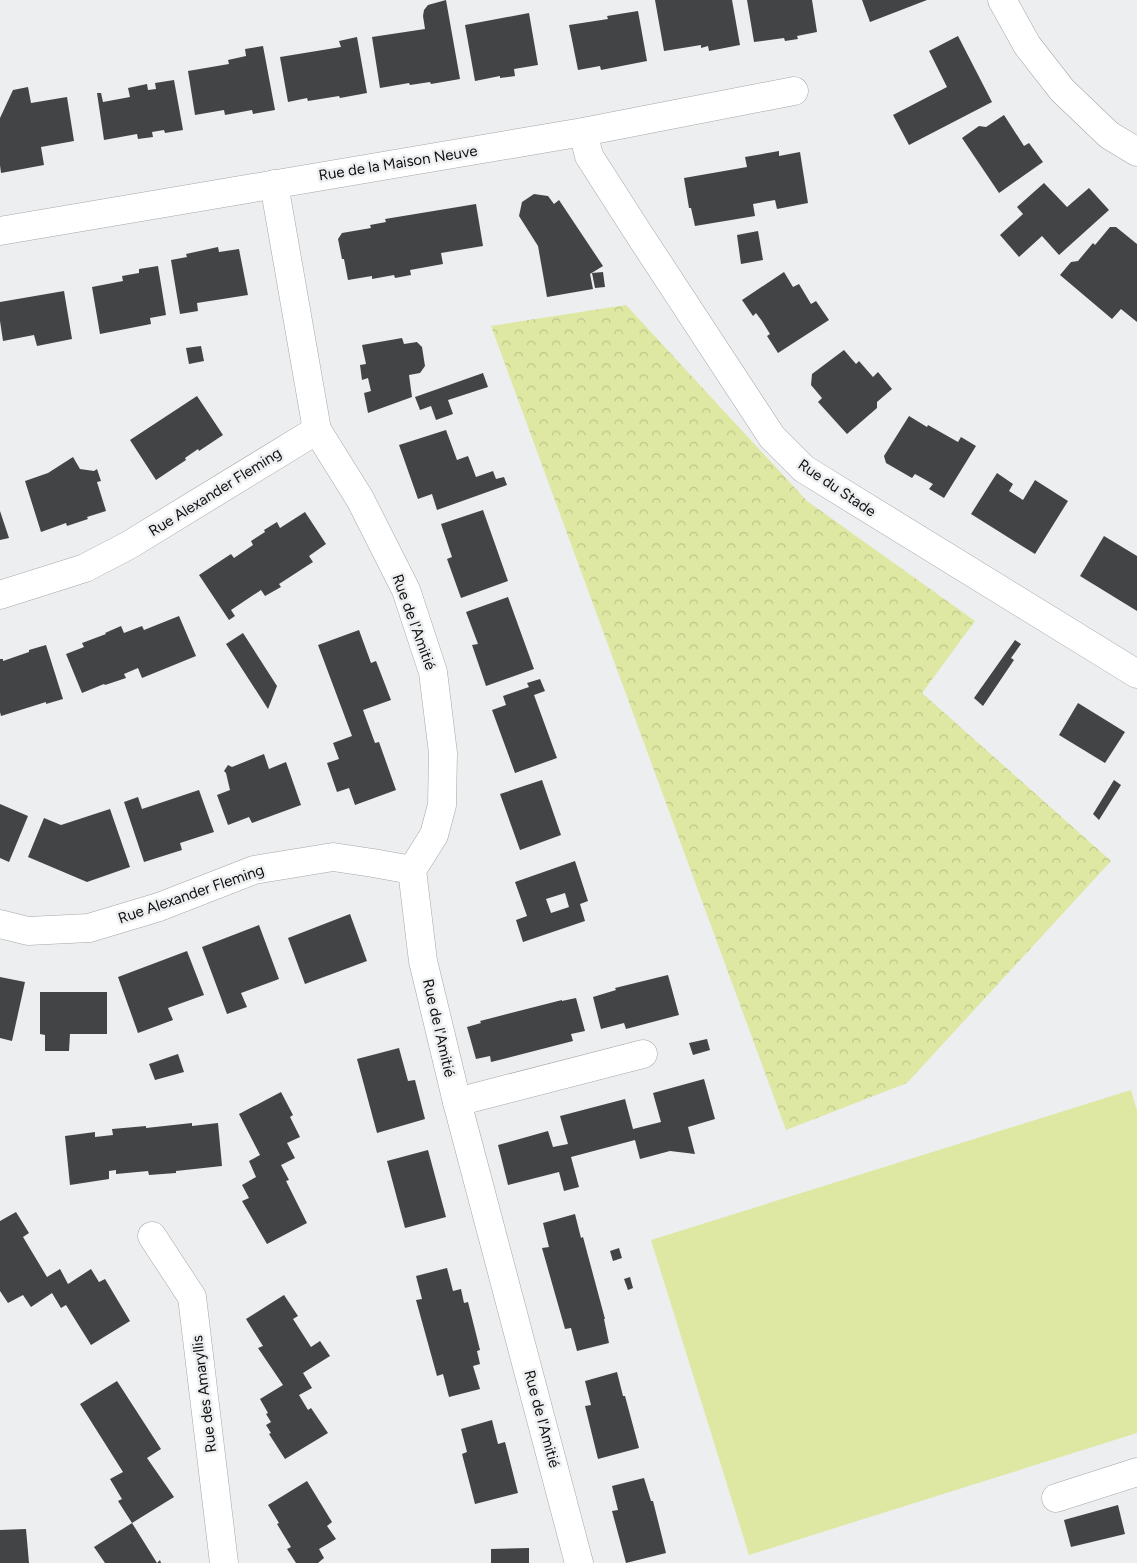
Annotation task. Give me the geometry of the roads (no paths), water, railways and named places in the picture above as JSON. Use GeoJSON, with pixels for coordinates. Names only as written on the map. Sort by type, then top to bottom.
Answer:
{"type":"FeatureCollection","features":[{"type":"Feature","properties":{"kind":"street"},"geometry":{"type":"LineString","coordinates":[[1002,0],[1027,45],[1062,90],[1109,135],[1137,152]]}},
{"type":"Feature","properties":{"kind":"street","name":"Rue de la Maison Neuve"},"geometry":{"type":"LineString","coordinates":[[0,231],[583,132],[794,91]]}},
{"type":"Feature","properties":{"kind":"street","name":"Rue du Stade"},"geometry":{"type":"LineString","coordinates":[[583,132],[589,156],[647,248],[772,437],[804,469],[1137,674]]}},
{"type":"Feature","properties":{"kind":"street","name":"Rue de l'Amitié"},"geometry":{"type":"LineString","coordinates":[[274,184],[317,430],[360,499],[406,590],[433,672],[443,753],[442,805],[434,835],[412,870],[423,962],[457,1102],[579,1563]]}},
{"type":"Feature","properties":{"kind":"street","name":"Rue Alexander Fleming"},"geometry":{"type":"LineString","coordinates":[[0,595],[85,568],[114,553],[317,430]]}},
{"type":"Feature","properties":{"kind":"street","name":"Rue Alexander Fleming"},"geometry":{"type":"LineString","coordinates":[[0,924],[28,931],[88,928],[159,907],[254,870],[333,858],[412,870]]}},
{"type":"Feature","properties":{"kind":"street"},"geometry":{"type":"LineString","coordinates":[[457,1102],[643,1054]]}},
{"type":"Feature","properties":{"kind":"street","name":"Rue des Amaryllis"},"geometry":{"type":"LineString","coordinates":[[152,1236],[192,1297],[224,1563]]}},
{"type":"Feature","properties":{"kind":"street"},"geometry":{"type":"LineString","coordinates":[[1056,1498],[1137,1472]]}}]}
